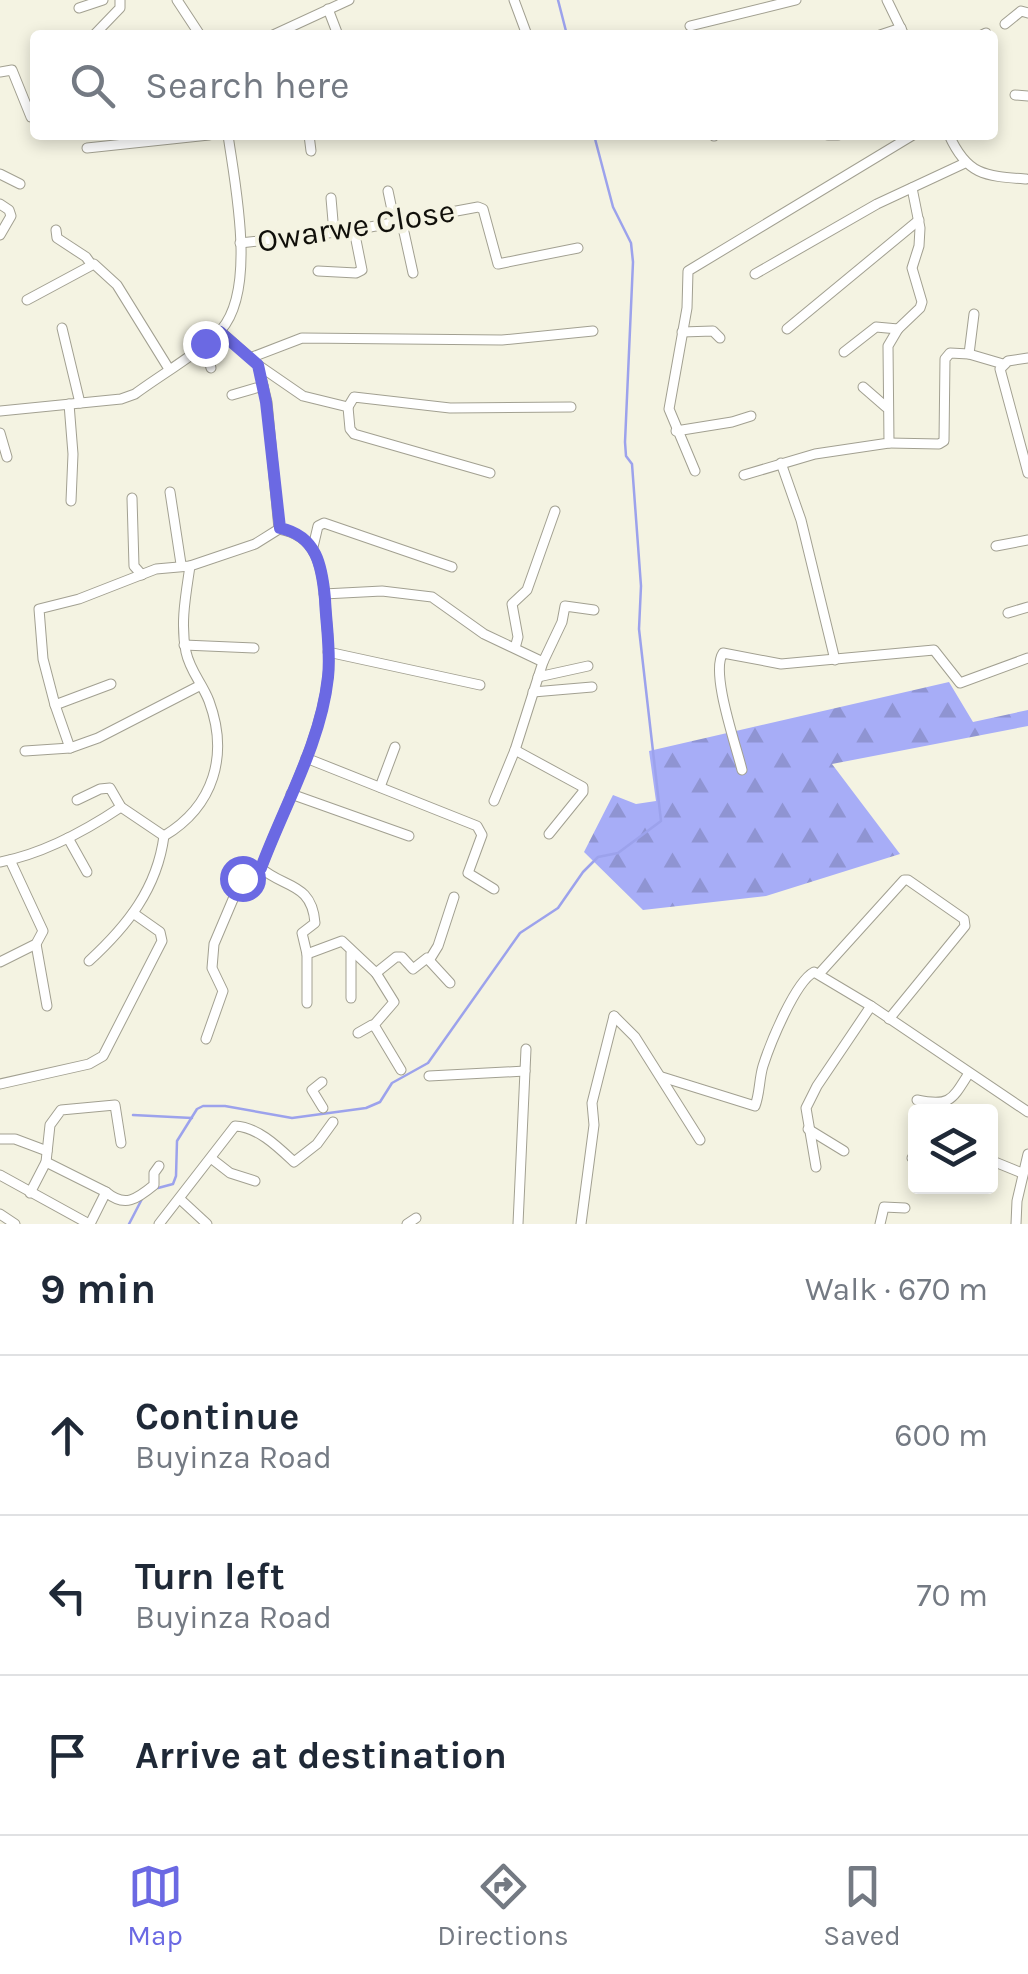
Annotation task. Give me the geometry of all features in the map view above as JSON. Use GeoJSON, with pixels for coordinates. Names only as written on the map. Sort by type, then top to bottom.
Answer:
{"type":"FeatureCollection","features":[{"type":"Feature","properties":{"kind":"street"},"geometry":{"type":"LineString","coordinates":[[79,8],[103,0]]}},
{"type":"Feature","properties":{"kind":"street"},"geometry":{"type":"LineString","coordinates":[[99,30],[120,8],[120,0]]}},
{"type":"Feature","properties":{"kind":"street"},"geometry":{"type":"LineString","coordinates":[[177,0],[197,30]]}},
{"type":"Feature","properties":{"kind":"street"},"geometry":{"type":"LineString","coordinates":[[283,30],[349,0]]}},
{"type":"Feature","properties":{"kind":"street"},"geometry":{"type":"LineString","coordinates":[[514,0],[525,30]]}},
{"type":"Feature","properties":{"kind":"street"},"geometry":{"type":"LineString","coordinates":[[690,26],[796,0]]}},
{"type":"Feature","properties":{"kind":"street"},"geometry":{"type":"LineString","coordinates":[[888,0],[901,30]]}},
{"type":"Feature","properties":{"kind":"street"},"geometry":{"type":"LineString","coordinates":[[328,9],[336,30]]}},
{"type":"Feature","properties":{"kind":"street"},"geometry":{"type":"LineString","coordinates":[[1005,24],[1021,11],[1028,13]]}},
{"type":"Feature","properties":{"kind":"street"},"geometry":{"type":"LineString","coordinates":[[0,72],[12,70],[30,115]]}},
{"type":"Feature","properties":{"kind":"street"},"geometry":{"type":"LineString","coordinates":[[1015,95],[1028,96]]}},
{"type":"Feature","properties":{"kind":"street"},"geometry":{"type":"LineString","coordinates":[[87,148],[163,140]]}},
{"type":"Feature","properties":{"kind":"street"},"geometry":{"type":"LineString","coordinates":[[0,411],[135,394],[220,332],[231,315],[238,292],[240,243],[229,140]]}},
{"type":"Feature","properties":{"kind":"street"},"geometry":{"type":"LineString","coordinates":[[310,140],[311,151]]}},
{"type":"Feature","properties":{"kind":"street"},"geometry":{"type":"LineString","coordinates":[[695,470],[676,431],[669,397],[690,269],[905,140]]}},
{"type":"Feature","properties":{"kind":"street"},"geometry":{"type":"LineString","coordinates":[[952,140],[965,163],[1027,182]]}},
{"type":"Feature","properties":{"kind":"street"},"geometry":{"type":"LineString","coordinates":[[754,274],[821,234],[965,163]]}},
{"type":"Feature","properties":{"kind":"street"},"geometry":{"type":"LineString","coordinates":[[0,174],[20,184]]}},
{"type":"Feature","properties":{"kind":"street"},"geometry":{"type":"LineString","coordinates":[[889,444],[888,346],[921,305],[912,268],[919,246],[919,220],[912,188]]}},
{"type":"Feature","properties":{"kind":"street"},"geometry":{"type":"LineString","coordinates":[[388,190],[413,273]]}},
{"type":"Feature","properties":{"kind":"street"},"geometry":{"type":"LineString","coordinates":[[330,198],[334,233]]}},
{"type":"Feature","properties":{"kind":"street"},"geometry":{"type":"LineString","coordinates":[[0,204],[9,210],[10,216],[0,235]]}},
{"type":"Feature","properties":{"kind":"street","name":"Owarwe Close"},"geometry":{"type":"LineString","coordinates":[[240,243],[354,230],[472,208],[482,209],[499,265],[578,248]]}},
{"type":"Feature","properties":{"kind":"street"},"geometry":{"type":"LineString","coordinates":[[788,330],[919,220]]}},
{"type":"Feature","properties":{"kind":"street"},"geometry":{"type":"LineString","coordinates":[[56,230],[57,238],[117,285],[170,369]]}},
{"type":"Feature","properties":{"kind":"street"},"geometry":{"type":"LineString","coordinates":[[318,270],[362,270],[354,230]]}},
{"type":"Feature","properties":{"kind":"street"},"geometry":{"type":"LineString","coordinates":[[28,300],[91,264]]}},
{"type":"Feature","properties":{"kind":"street"},"geometry":{"type":"LineString","coordinates":[[969,354],[974,314]]}},
{"type":"Feature","properties":{"kind":"street"},"geometry":{"type":"LineString","coordinates":[[844,352],[876,327],[898,329]]}},
{"type":"Feature","properties":{"kind":"street"},"geometry":{"type":"LineString","coordinates":[[62,328],[74,404],[71,502]]}},
{"type":"Feature","properties":{"kind":"street"},"geometry":{"type":"LineString","coordinates":[[254,362],[302,338],[502,340],[593,331]]}},
{"type":"Feature","properties":{"kind":"street"},"geometry":{"type":"LineString","coordinates":[[682,332],[713,331],[720,338]]}},
{"type":"Feature","properties":{"kind":"street"},"geometry":{"type":"LineString","coordinates":[[220,332],[303,396],[348,407]]}},
{"type":"Feature","properties":{"kind":"street"},"geometry":{"type":"LineString","coordinates":[[205,343],[211,368]]}},
{"type":"Feature","properties":{"kind":"street"},"geometry":{"type":"LineString","coordinates":[[744,475],[814,454],[889,444],[939,444],[944,441],[945,360],[950,354],[969,354],[1003,364],[1028,358]]}},
{"type":"Feature","properties":{"kind":"street"},"geometry":{"type":"LineString","coordinates":[[254,362],[263,386],[280,528]]}},
{"type":"Feature","properties":{"kind":"street"},"geometry":{"type":"LineString","coordinates":[[1003,364],[1001,384],[1028,473]]}},
{"type":"Feature","properties":{"kind":"street"},"geometry":{"type":"LineString","coordinates":[[232,395],[263,386]]}},
{"type":"Feature","properties":{"kind":"street"},"geometry":{"type":"LineString","coordinates":[[863,386],[886,407]]}},
{"type":"Feature","properties":{"kind":"street"},"geometry":{"type":"LineString","coordinates":[[490,473],[354,434],[350,428],[350,400],[356,397],[444,408],[571,408]]}},
{"type":"Feature","properties":{"kind":"street"},"geometry":{"type":"LineString","coordinates":[[676,431],[752,416]]}},
{"type":"Feature","properties":{"kind":"street"},"geometry":{"type":"LineString","coordinates":[[0,433],[7,457]]}},
{"type":"Feature","properties":{"kind":"street"},"geometry":{"type":"LineString","coordinates":[[781,463],[801,520],[835,660]]}},
{"type":"Feature","properties":{"kind":"street"},"geometry":{"type":"LineString","coordinates":[[89,961],[134,914],[155,876],[164,836],[184,822],[205,796],[218,762],[211,708],[190,670],[184,645],[186,565],[170,492]]}},
{"type":"Feature","properties":{"kind":"street"},"geometry":{"type":"LineString","coordinates":[[132,498],[134,566],[142,574]]}},
{"type":"Feature","properties":{"kind":"street"},"geometry":{"type":"LineString","coordinates":[[515,648],[518,638],[512,604],[527,590],[555,511]]}},
{"type":"Feature","properties":{"kind":"street"},"geometry":{"type":"LineString","coordinates":[[313,548],[318,526],[324,523],[452,566]]}},
{"type":"Feature","properties":{"kind":"street"},"geometry":{"type":"LineString","coordinates":[[261,868],[306,758],[327,682],[324,594],[313,548],[305,538],[280,528]]}},
{"type":"Feature","properties":{"kind":"street"},"geometry":{"type":"LineString","coordinates":[[70,748],[43,659],[39,609],[84,598],[142,574],[255,544],[280,528]]}},
{"type":"Feature","properties":{"kind":"street"},"geometry":{"type":"LineString","coordinates":[[996,546],[1028,540]]}},
{"type":"Feature","properties":{"kind":"street"},"geometry":{"type":"LineString","coordinates":[[324,594],[382,591],[432,598],[475,628],[515,648],[543,671],[588,666]]}},
{"type":"Feature","properties":{"kind":"street"},"geometry":{"type":"LineString","coordinates":[[494,802],[565,606],[594,610]]}},
{"type":"Feature","properties":{"kind":"street"},"geometry":{"type":"LineString","coordinates":[[1008,613],[1028,607]]}},
{"type":"Feature","properties":{"kind":"street"},"geometry":{"type":"LineString","coordinates":[[184,645],[254,648]]}},
{"type":"Feature","properties":{"kind":"street"},"geometry":{"type":"LineString","coordinates":[[742,770],[722,692],[720,654],[780,664],[934,650],[958,682],[964,683],[1028,658]]}},
{"type":"Feature","properties":{"kind":"street"},"geometry":{"type":"LineString","coordinates":[[328,652],[480,685]]}},
{"type":"Feature","properties":{"kind":"street"},"geometry":{"type":"LineString","coordinates":[[55,705],[111,684]]}},
{"type":"Feature","properties":{"kind":"street"},"geometry":{"type":"LineString","coordinates":[[25,752],[70,748],[131,723],[199,686]]}},
{"type":"Feature","properties":{"kind":"street"},"geometry":{"type":"LineString","coordinates":[[533,692],[592,687]]}},
{"type":"Feature","properties":{"kind":"street"},"geometry":{"type":"LineString","coordinates":[[380,786],[395,747]]}},
{"type":"Feature","properties":{"kind":"street"},"geometry":{"type":"LineString","coordinates":[[516,750],[583,787],[549,834]]}},
{"type":"Feature","properties":{"kind":"street"},"geometry":{"type":"LineString","coordinates":[[306,758],[481,829],[486,837],[468,874],[494,889]]}},
{"type":"Feature","properties":{"kind":"street"},"geometry":{"type":"LineString","coordinates":[[77,800],[108,788],[121,806],[164,836]]}},
{"type":"Feature","properties":{"kind":"street"},"geometry":{"type":"LineString","coordinates":[[292,794],[409,836]]}},
{"type":"Feature","properties":{"kind":"street"},"geometry":{"type":"LineString","coordinates":[[47,1006],[36,944],[43,928],[5,861],[68,838],[121,806]]}},
{"type":"Feature","properties":{"kind":"street"},"geometry":{"type":"LineString","coordinates":[[68,838],[87,872]]}},
{"type":"Feature","properties":{"kind":"street"},"geometry":{"type":"LineString","coordinates":[[206,1039],[223,991],[212,961],[220,926],[242,878],[254,868],[299,888],[316,919],[302,933],[307,954],[307,1003]]}},
{"type":"Feature","properties":{"kind":"street"},"geometry":{"type":"LineString","coordinates":[[819,974],[908,880],[964,920],[966,926],[889,1019]]}},
{"type":"Feature","properties":{"kind":"street"},"geometry":{"type":"LineString","coordinates":[[430,959],[454,897]]}},
{"type":"Feature","properties":{"kind":"street"},"geometry":{"type":"LineString","coordinates":[[0,1084],[34,1079],[89,1064],[103,1056],[162,941],[160,932],[134,914]]}},
{"type":"Feature","properties":{"kind":"street"},"geometry":{"type":"LineString","coordinates":[[307,954],[340,941],[376,973],[394,1002],[375,1022],[375,1027],[401,1070]]}},
{"type":"Feature","properties":{"kind":"street"},"geometry":{"type":"LineString","coordinates":[[0,962],[36,944]]}},
{"type":"Feature","properties":{"kind":"street"},"geometry":{"type":"LineString","coordinates":[[351,952],[351,998]]}},
{"type":"Feature","properties":{"kind":"street"},"geometry":{"type":"LineString","coordinates":[[376,973],[396,956],[414,969],[430,959]]}},
{"type":"Feature","properties":{"kind":"street"},"geometry":{"type":"LineString","coordinates":[[430,959],[450,983]]}},
{"type":"Feature","properties":{"kind":"street"},"geometry":{"type":"LineString","coordinates":[[662,1077],[755,1106],[762,1069],[780,1026],[810,973],[819,974],[870,1006],[1028,1112]]}},
{"type":"Feature","properties":{"kind":"street"},"geometry":{"type":"LineString","coordinates":[[816,1167],[805,1116],[809,1100],[870,1006]]}},
{"type":"Feature","properties":{"kind":"street"},"geometry":{"type":"LineString","coordinates":[[581,1224],[594,1125],[592,1102],[614,1016],[635,1037],[700,1140]]}},
{"type":"Feature","properties":{"kind":"street"},"geometry":{"type":"LineString","coordinates":[[358,1033],[375,1027]]}},
{"type":"Feature","properties":{"kind":"street"},"geometry":{"type":"LineString","coordinates":[[518,1224],[526,1050]]}},
{"type":"Feature","properties":{"kind":"street"},"geometry":{"type":"LineString","coordinates":[[429,1076],[525,1071]]}},
{"type":"Feature","properties":{"kind":"street"},"geometry":{"type":"LineString","coordinates":[[916,1100],[940,1104],[949,1100],[968,1073]]}},
{"type":"Feature","properties":{"kind":"street"},"geometry":{"type":"LineString","coordinates":[[322,1082],[312,1090],[323,1108]]}},
{"type":"Feature","properties":{"kind":"street"},"geometry":{"type":"LineString","coordinates":[[30,1194],[47,1156],[50,1125],[61,1110],[111,1103],[118,1109],[120,1143]]}},
{"type":"Feature","properties":{"kind":"street"},"geometry":{"type":"LineString","coordinates":[[159,1224],[235,1126],[272,1141],[294,1162],[317,1144],[333,1122]]}},
{"type":"Feature","properties":{"kind":"street"},"geometry":{"type":"LineString","coordinates":[[808,1129],[844,1150]]}},
{"type":"Feature","properties":{"kind":"street"},"geometry":{"type":"LineString","coordinates":[[0,1138],[18,1140],[123,1202],[132,1202],[154,1184],[158,1166]]}},
{"type":"Feature","properties":{"kind":"street"},"geometry":{"type":"LineString","coordinates":[[1017,1224],[1028,1154]]}},
{"type":"Feature","properties":{"kind":"street"},"geometry":{"type":"LineString","coordinates":[[212,1159],[236,1176],[255,1181]]}},
{"type":"Feature","properties":{"kind":"street"},"geometry":{"type":"LineString","coordinates":[[998,1164],[1022,1174]]}},
{"type":"Feature","properties":{"kind":"street"},"geometry":{"type":"LineString","coordinates":[[0,1175],[90,1224],[106,1192]]}},
{"type":"Feature","properties":{"kind":"street"},"geometry":{"type":"LineString","coordinates":[[180,1200],[207,1224]]}},
{"type":"Feature","properties":{"kind":"street"},"geometry":{"type":"LineString","coordinates":[[880,1224],[884,1207],[905,1208]]}},
{"type":"Feature","properties":{"kind":"street"},"geometry":{"type":"LineString","coordinates":[[0,1214],[15,1224]]}},
{"type":"Feature","properties":{"kind":"green space"},"geometry":{"type":"Polygon","coordinates":[[[949,682],[973,722],[1028,710],[1028,726],[832,764],[900,854],[766,896],[643,910],[584,852],[613,795],[636,804],[656,801],[649,751],[949,682]]]}},
{"type":"Feature","properties":{"kind":"waterway"},"geometry":{"type":"LineString","coordinates":[[558,0],[566,30]]}},
{"type":"Feature","properties":{"kind":"waterway"},"geometry":{"type":"LineString","coordinates":[[158,1188],[173,1184],[177,1141],[197,1109],[203,1106],[292,1118],[366,1108],[380,1102],[392,1083],[428,1063],[520,933],[558,908],[598,857],[618,853],[661,821],[639,629],[641,586],[632,464],[626,456],[625,442],[633,262],[631,243],[613,207],[595,140]]}},
{"type":"Feature","properties":{"kind":"waterway"},"geometry":{"type":"LineString","coordinates":[[133,1115],[192,1118]]}},
{"type":"Feature","properties":{"kind":"waterway"},"geometry":{"type":"LineString","coordinates":[[129,1224],[143,1197]]}},
{"type":"Feature","properties":{"kind":"route"},"geometry":{"type":"LineString","coordinates":[[205,343],[220,332],[258,365],[280,528],[305,538],[313,548],[324,594],[328,674],[317,725],[261,868],[254,868],[242,878]]}}]}
